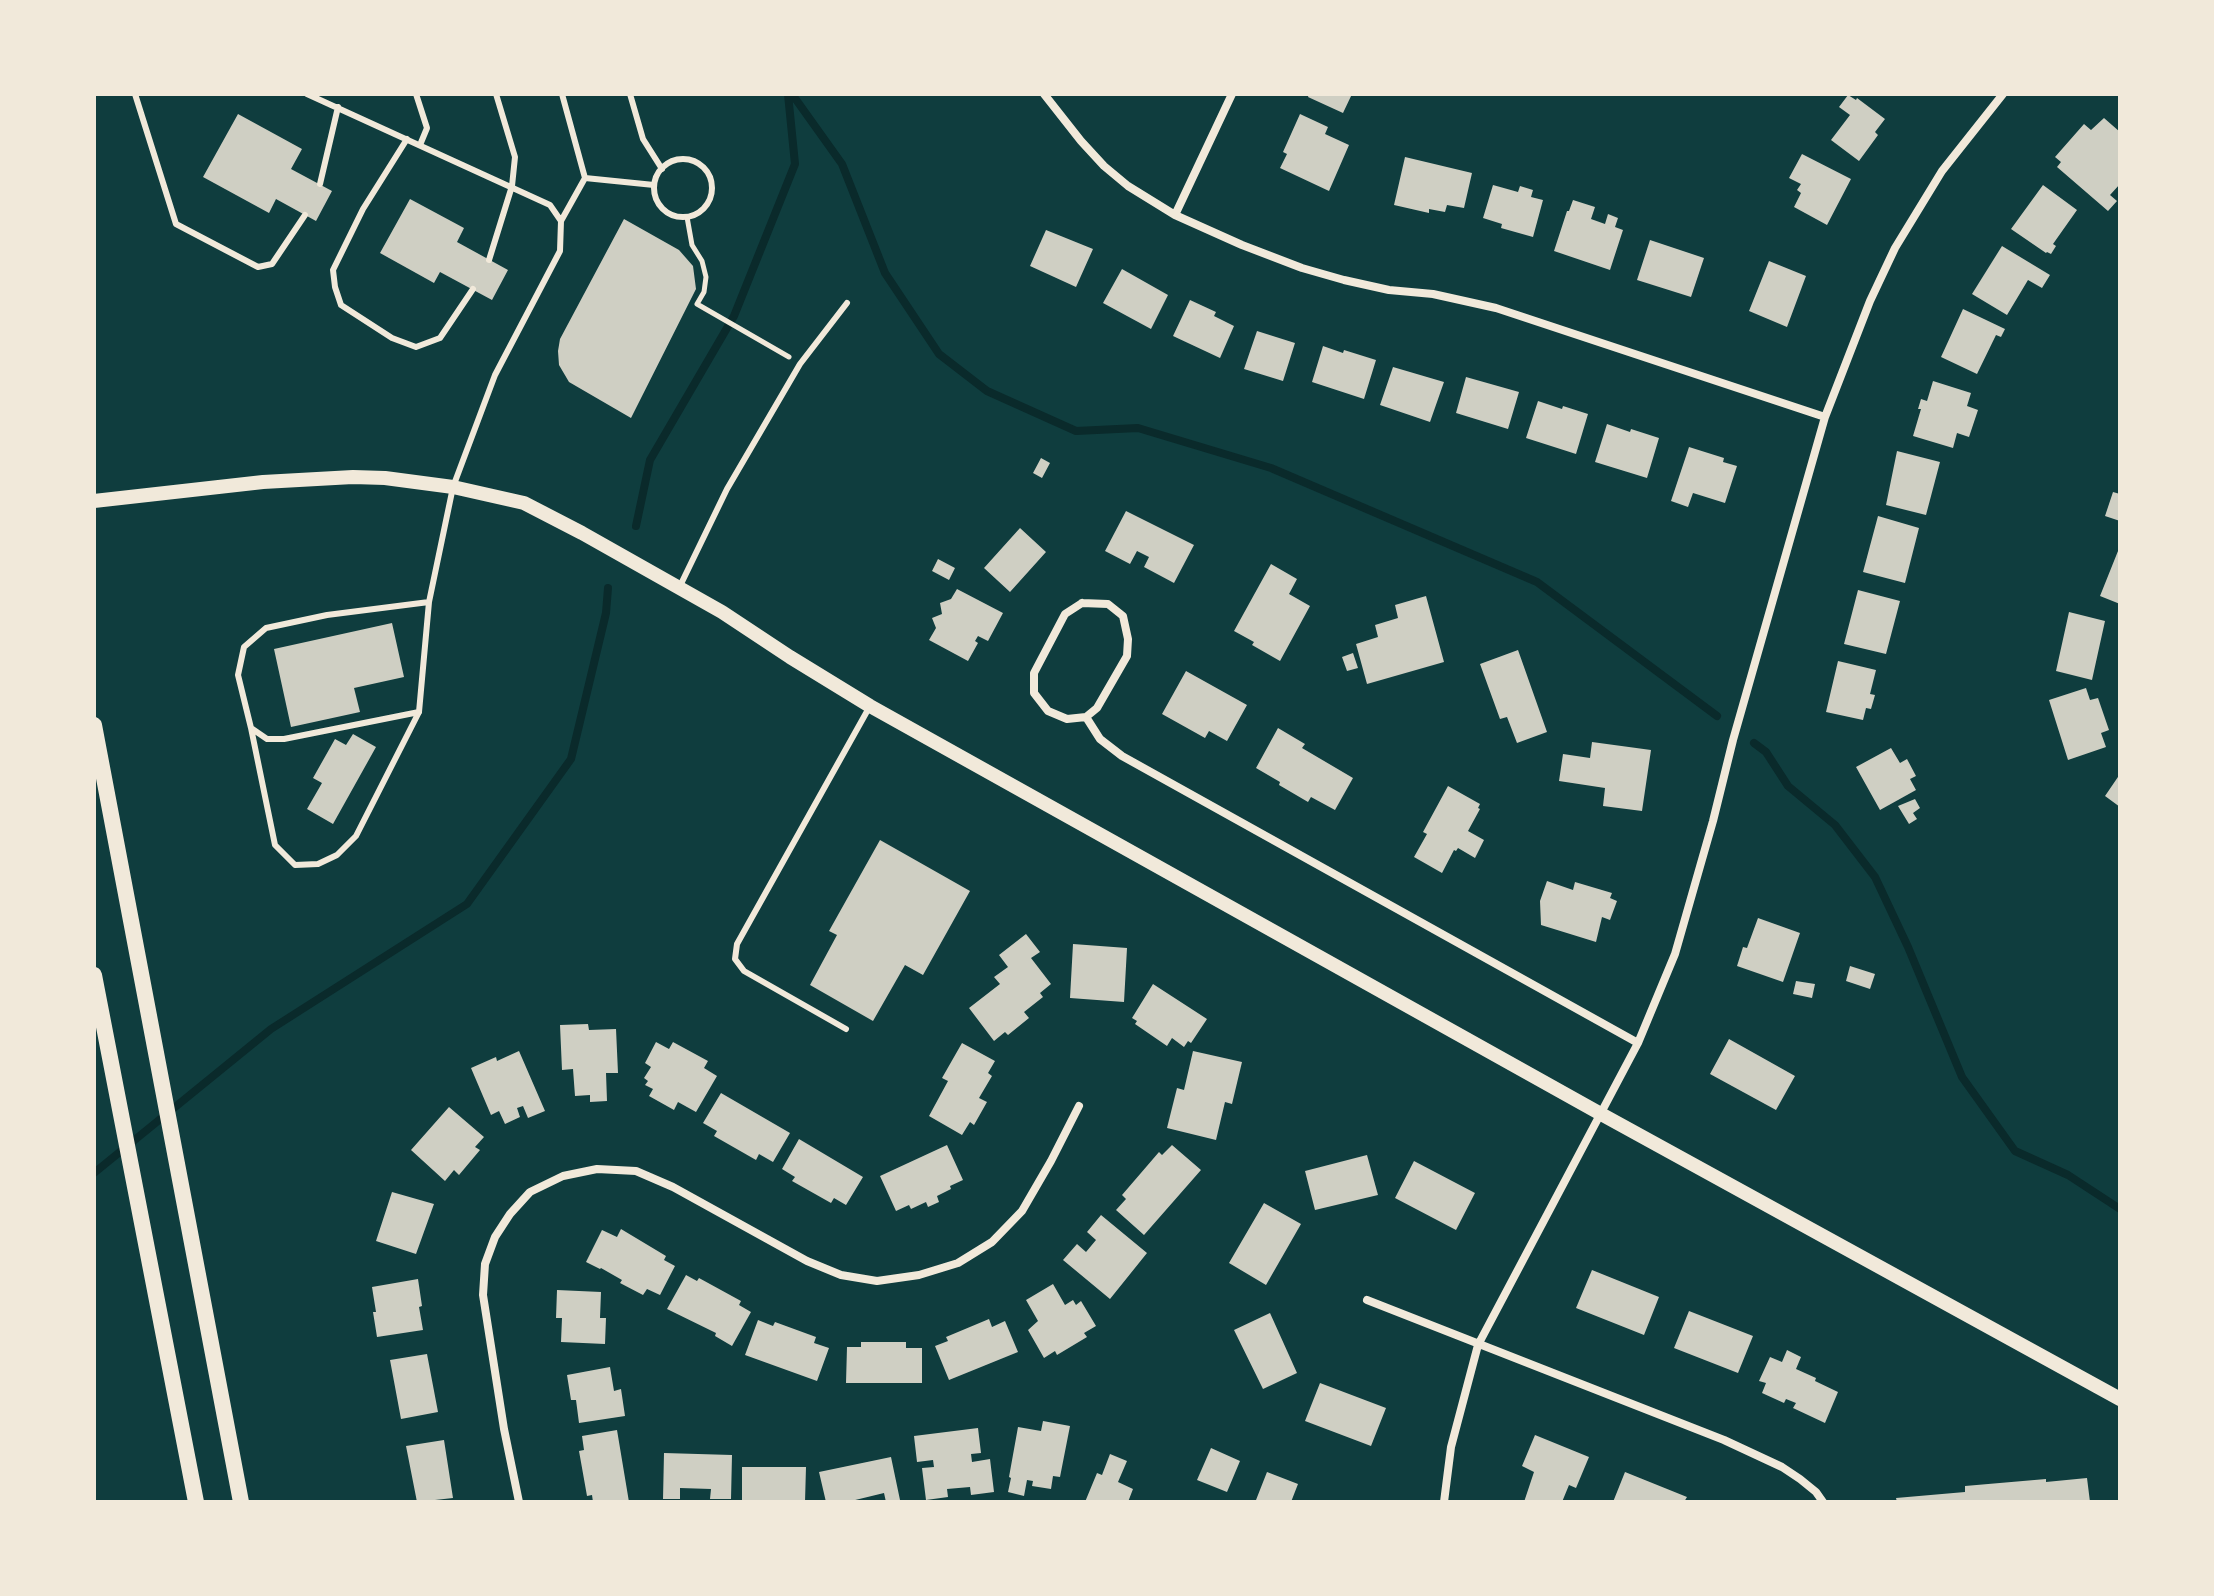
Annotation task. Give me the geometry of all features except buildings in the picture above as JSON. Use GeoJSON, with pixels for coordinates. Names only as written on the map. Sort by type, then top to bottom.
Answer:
{"type":"FeatureCollection","features":[{"type":"Feature","properties":{"kind":"main road"},"geometry":{"type":"LineString","coordinates":[[94,725],[241,1502]]}},
{"type":"Feature","properties":{"kind":"main road"},"geometry":{"type":"LineString","coordinates":[[94,975],[196,1502]]}},
{"type":"Feature","properties":{"kind":"street"},"geometry":{"type":"LineString","coordinates":[[1044,94],[1081,141],[1128,186],[1175,215],[1242,245],[1344,280],[1496,308],[1825,417]]}},
{"type":"Feature","properties":{"kind":"street"},"geometry":{"type":"LineString","coordinates":[[1175,215],[1232,94]]}},
{"type":"Feature","properties":{"kind":"street"},"geometry":{"type":"LineString","coordinates":[[1444,1502],[1451,1447],[1478,1345],[1638,1043],[1675,954],[1825,417],[1870,301],[1895,248],[1942,171],[2003,94]]}},
{"type":"Feature","properties":{"kind":"street"},"geometry":{"type":"LineString","coordinates":[[94,501],[263,482],[385,478],[453,487],[524,503],[722,612],[870,706],[2120,1399]]}},
{"type":"Feature","properties":{"kind":"street"},"geometry":{"type":"LineString","coordinates":[[1082,603],[1108,604],[1123,616],[1128,639],[1127,656],[1097,708],[1086,717],[1067,719],[1048,711],[1034,693],[1034,673],[1065,614],[1082,603]]}},
{"type":"Feature","properties":{"kind":"street"},"geometry":{"type":"LineString","coordinates":[[1086,717],[1100,739],[1122,756],[1638,1043]]}},
{"type":"Feature","properties":{"kind":"street"},"geometry":{"type":"LineString","coordinates":[[519,1502],[483,1295],[485,1264],[495,1237],[530,1192],[563,1176],[597,1169],[636,1171],[673,1187],[807,1261],[841,1275],[877,1281],[919,1275],[958,1263],[992,1242],[1022,1211],[1079,1106]]}},
{"type":"Feature","properties":{"kind":"street"},"geometry":{"type":"LineString","coordinates":[[1367,1300],[1724,1440],[1791,1473],[1816,1492],[1823,1502]]}},
{"type":"Feature","properties":{"kind":"lane"},"geometry":{"type":"LineString","coordinates":[[135,94],[176,224],[258,267],[272,264],[305,215]]}},
{"type":"Feature","properties":{"kind":"lane"},"geometry":{"type":"LineString","coordinates":[[307,94],[550,205],[561,221],[562,235],[557,258],[495,375],[453,487],[429,602],[419,712],[356,836],[337,855],[318,864],[295,865],[275,845],[238,675],[244,647],[266,628],[327,615],[429,602]]}},
{"type":"Feature","properties":{"kind":"lane"},"geometry":{"type":"LineString","coordinates":[[416,94],[427,128],[420,145]]}},
{"type":"Feature","properties":{"kind":"lane"},"geometry":{"type":"LineString","coordinates":[[489,260],[512,186],[515,157],[496,94]]}},
{"type":"Feature","properties":{"kind":"lane"},"geometry":{"type":"LineString","coordinates":[[561,221],[585,178],[562,94]]}},
{"type":"Feature","properties":{"kind":"lane"},"geometry":{"type":"LineString","coordinates":[[630,94],[643,139],[662,169]]}},
{"type":"Feature","properties":{"kind":"lane"},"geometry":{"type":"LineString","coordinates":[[320,184],[338,107]]}},
{"type":"Feature","properties":{"kind":"lane"},"geometry":{"type":"LineString","coordinates":[[407,139],[363,209],[333,270],[341,305],[392,338],[416,347],[440,338],[473,289]]}},
{"type":"Feature","properties":{"kind":"lane"},"geometry":{"type":"LineString","coordinates":[[678,160],[687,160],[696,162],[710,175],[712,193],[709,202],[696,215],[687,217],[670,214],[663,209],[654,185],[662,169],[678,160]]}},
{"type":"Feature","properties":{"kind":"lane"},"geometry":{"type":"LineString","coordinates":[[585,178],[654,185]]}},
{"type":"Feature","properties":{"kind":"lane"},"geometry":{"type":"LineString","coordinates":[[678,589],[727,489],[800,364],[847,303]]}},
{"type":"Feature","properties":{"kind":"lane"},"geometry":{"type":"LineString","coordinates":[[846,1029],[744,971],[735,959],[737,944],[870,706]]}},
{"type":"Feature","properties":{"kind":"lane"},"geometry":{"type":"LineString","coordinates":[[251,728],[267,739],[284,739],[419,712]]}},
{"type":"Feature","properties":{"kind":"path"},"geometry":{"type":"LineString","coordinates":[[687,217],[692,245],[702,261],[706,277],[704,292],[697,304],[800,364]]}},
{"type":"Feature","properties":{"kind":"waterway"},"geometry":{"type":"LineString","coordinates":[[636,526],[650,460],[734,316],[795,164],[788,94]]}},
{"type":"Feature","properties":{"kind":"waterway"},"geometry":{"type":"LineString","coordinates":[[792,94],[842,164],[885,273],[939,354],[987,391],[1076,431],[1138,428],[1271,468],[1537,582],[1717,716]]}},
{"type":"Feature","properties":{"kind":"waterway"},"geometry":{"type":"LineString","coordinates":[[94,1173],[271,1029],[467,904],[571,759],[606,613],[608,588]]}},
{"type":"Feature","properties":{"kind":"waterway"},"geometry":{"type":"LineString","coordinates":[[1754,743],[1766,752],[1788,786],[1835,825],[1875,877],[1962,1077],[2015,1151],[2068,1175],[2120,1209]]}}]}
